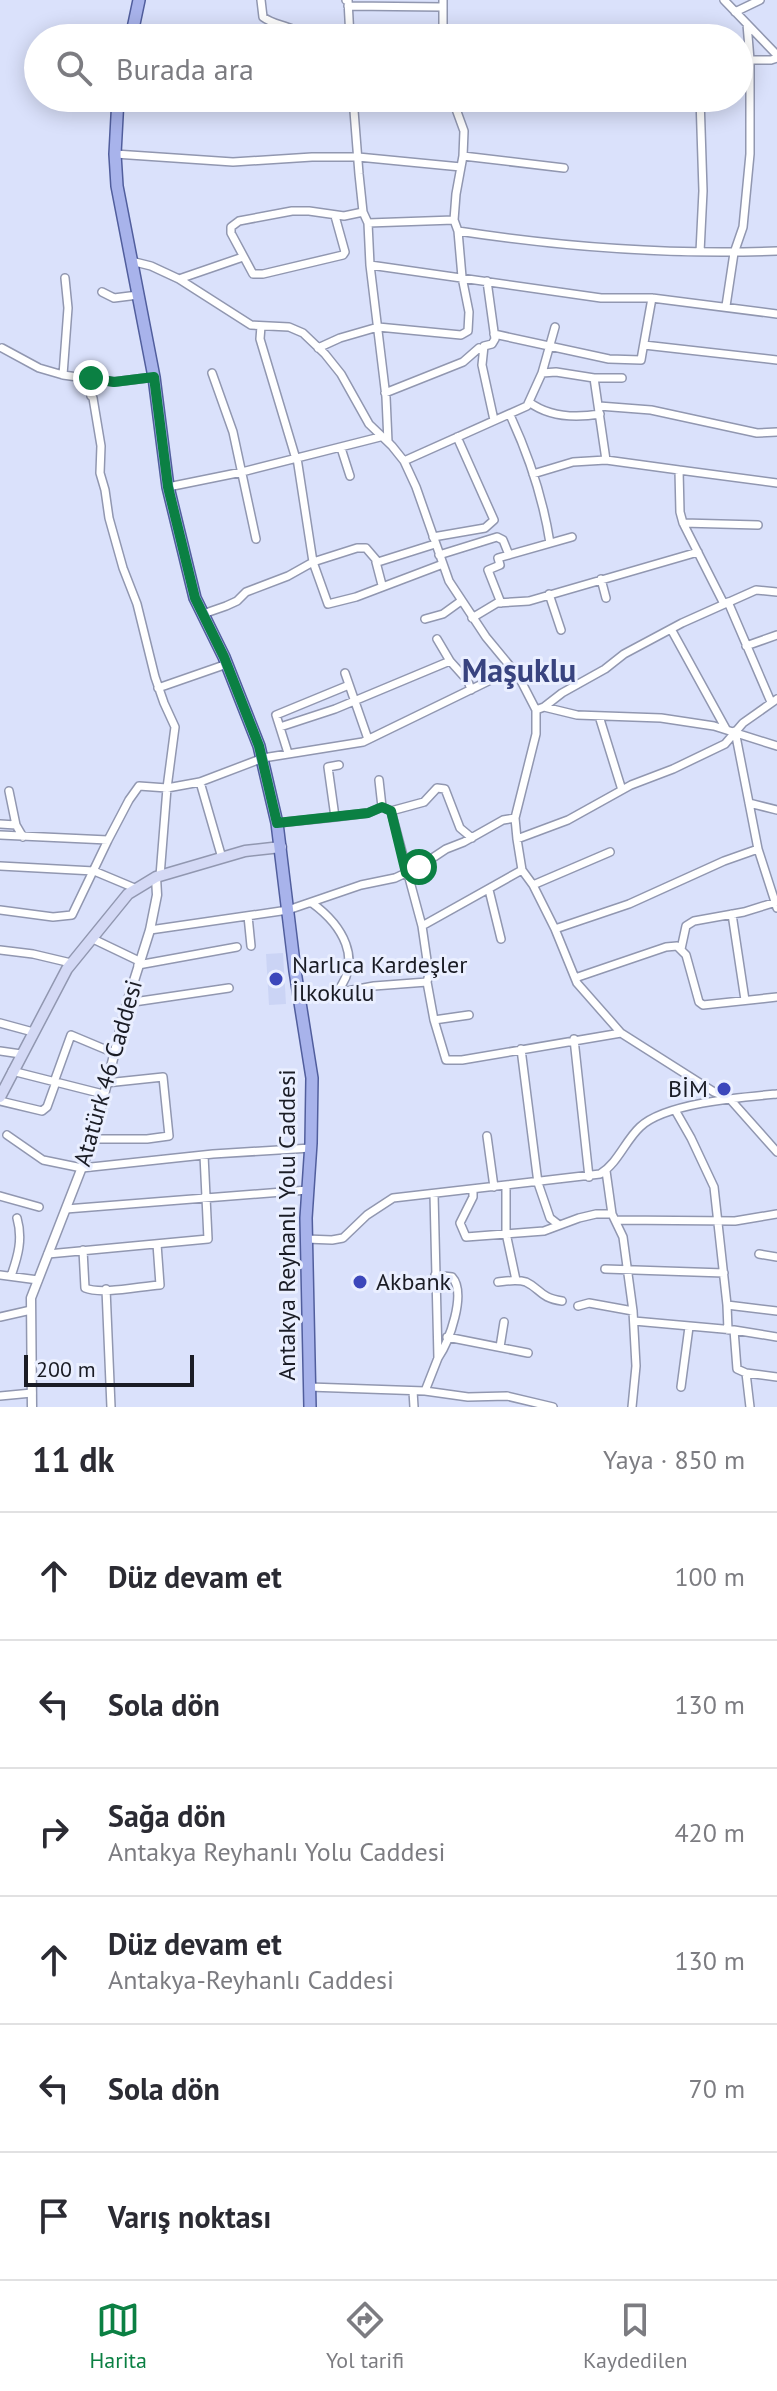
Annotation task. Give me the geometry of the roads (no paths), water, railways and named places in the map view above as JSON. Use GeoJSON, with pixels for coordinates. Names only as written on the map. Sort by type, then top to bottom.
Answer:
{"type":"FeatureCollection","features":[{"type":"Feature","properties":{"kind":"main road"},"geometry":{"type":"LineString","coordinates":[[134,24],[139,0]]}},
{"type":"Feature","properties":{"kind":"main road","name":"Antakya Reyhanlı Yolu Caddesi"},"geometry":{"type":"LineString","coordinates":[[117,112],[117,186],[154,377],[168,487],[195,598],[227,664],[263,758],[281,847],[299,1000],[312,1078],[306,1239],[310,1407]]}},
{"type":"Feature","properties":{"kind":"main road"},"geometry":{"type":"LineString","coordinates":[[0,1099],[7,1076],[71,963],[128,894],[158,877],[266,847],[281,847]]}},
{"type":"Feature","properties":{"kind":"street"},"geometry":{"type":"LineString","coordinates":[[261,0],[263,17],[280,24]]}},
{"type":"Feature","properties":{"kind":"street"},"geometry":{"type":"LineString","coordinates":[[724,0],[747,24]]}},
{"type":"Feature","properties":{"kind":"street"},"geometry":{"type":"LineString","coordinates":[[735,12],[760,0]]}},
{"type":"Feature","properties":{"kind":"street"},"geometry":{"type":"LineString","coordinates":[[349,24],[347,3],[443,4]]}},
{"type":"Feature","properties":{"kind":"street"},"geometry":{"type":"LineString","coordinates":[[753,30],[777,56],[771,60],[753,60]]}},
{"type":"Feature","properties":{"kind":"street"},"geometry":{"type":"LineString","coordinates":[[354,112],[363,212],[368,223],[388,442],[404,461],[416,487],[449,581],[472,618],[540,708],[515,818],[522,870],[533,885],[575,978],[587,996],[621,1033],[716,1098]]}},
{"type":"Feature","properties":{"kind":"street"},"geometry":{"type":"LineString","coordinates":[[457,112],[464,131],[454,220],[469,312],[468,331],[482,347],[482,365],[494,420]]}},
{"type":"Feature","properties":{"kind":"street"},"geometry":{"type":"LineString","coordinates":[[700,112],[703,191],[700,252]]}},
{"type":"Feature","properties":{"kind":"street"},"geometry":{"type":"LineString","coordinates":[[726,306],[734,253],[743,227],[750,154],[750,112]]}},
{"type":"Feature","properties":{"kind":"street"},"geometry":{"type":"LineString","coordinates":[[115,154],[217,161],[358,157],[461,167]]}},
{"type":"Feature","properties":{"kind":"street"},"geometry":{"type":"LineString","coordinates":[[463,156],[564,168]]}},
{"type":"Feature","properties":{"kind":"street"},"geometry":{"type":"LineString","coordinates":[[335,216],[345,252],[343,255],[253,274],[231,233],[231,227],[239,221],[292,211],[335,216],[363,212]]}},
{"type":"Feature","properties":{"kind":"street"},"geometry":{"type":"LineString","coordinates":[[368,223],[454,220]]}},
{"type":"Feature","properties":{"kind":"street"},"geometry":{"type":"LineString","coordinates":[[458,231],[612,248],[734,253],[777,251]]}},
{"type":"Feature","properties":{"kind":"street"},"geometry":{"type":"LineString","coordinates":[[179,279],[243,257]]}},
{"type":"Feature","properties":{"kind":"street"},"geometry":{"type":"LineString","coordinates":[[131,261],[179,279],[251,325],[296,328],[341,374],[369,424],[392,446]]}},
{"type":"Feature","properties":{"kind":"street"},"geometry":{"type":"LineString","coordinates":[[370,265],[601,298],[652,298],[777,314]]}},
{"type":"Feature","properties":{"kind":"street"},"geometry":{"type":"LineString","coordinates":[[63,375],[68,308],[65,278]]}},
{"type":"Feature","properties":{"kind":"street"},"geometry":{"type":"LineString","coordinates":[[385,393],[463,362],[482,347],[492,344],[494,334],[487,281]]}},
{"type":"Feature","properties":{"kind":"street"},"geometry":{"type":"LineString","coordinates":[[102,292],[114,298],[138,295]]}},
{"type":"Feature","properties":{"kind":"street"},"geometry":{"type":"LineString","coordinates":[[494,334],[609,359],[641,360],[652,298]]}},
{"type":"Feature","properties":{"kind":"street"},"geometry":{"type":"LineString","coordinates":[[261,326],[260,339],[296,459],[313,562],[328,604],[356,597],[443,564]]}},
{"type":"Feature","properties":{"kind":"street"},"geometry":{"type":"LineString","coordinates":[[318,348],[378,327],[461,335],[468,331]]}},
{"type":"Feature","properties":{"kind":"street"},"geometry":{"type":"LineString","coordinates":[[404,461],[510,415],[529,402],[542,373],[555,327]]}},
{"type":"Feature","properties":{"kind":"street"},"geometry":{"type":"LineString","coordinates":[[644,345],[777,360]]}},
{"type":"Feature","properties":{"kind":"street"},"geometry":{"type":"LineString","coordinates":[[2,348],[39,368],[63,375],[114,382],[154,377]]}},
{"type":"Feature","properties":{"kind":"street"},"geometry":{"type":"LineString","coordinates":[[212,373],[233,432],[256,539]]}},
{"type":"Feature","properties":{"kind":"street"},"geometry":{"type":"LineString","coordinates":[[542,373],[622,378]]}},
{"type":"Feature","properties":{"kind":"street"},"geometry":{"type":"LineString","coordinates":[[594,378],[606,460]]}},
{"type":"Feature","properties":{"kind":"street"},"geometry":{"type":"LineString","coordinates":[[91,396],[101,446],[100,473],[109,518],[137,604],[158,688],[175,727],[158,877]]}},
{"type":"Feature","properties":{"kind":"street"},"geometry":{"type":"LineString","coordinates":[[529,402],[539,410],[560,414],[587,416],[600,410],[651,410],[757,433],[777,432]]}},
{"type":"Feature","properties":{"kind":"street"},"geometry":{"type":"LineString","coordinates":[[510,415],[526,449],[545,511],[550,543]]}},
{"type":"Feature","properties":{"kind":"street"},"geometry":{"type":"LineString","coordinates":[[168,487],[380,437]]}},
{"type":"Feature","properties":{"kind":"street"},"geometry":{"type":"LineString","coordinates":[[376,562],[434,540],[485,528],[494,520],[457,437]]}},
{"type":"Feature","properties":{"kind":"street"},"geometry":{"type":"LineString","coordinates":[[341,448],[350,476]]}},
{"type":"Feature","properties":{"kind":"street"},"geometry":{"type":"LineString","coordinates":[[533,474],[573,462],[606,460],[777,483]]}},
{"type":"Feature","properties":{"kind":"street"},"geometry":{"type":"LineString","coordinates":[[517,839],[568,820],[622,790],[725,744],[754,714],[774,701],[683,523],[679,470]]}},
{"type":"Feature","properties":{"kind":"street"},"geometry":{"type":"LineString","coordinates":[[683,523],[758,525]]}},
{"type":"Feature","properties":{"kind":"street"},"geometry":{"type":"LineString","coordinates":[[439,555],[497,537],[503,540],[509,555]]}},
{"type":"Feature","properties":{"kind":"street"},"geometry":{"type":"LineString","coordinates":[[501,603],[488,570],[500,565],[498,558],[572,537]]}},
{"type":"Feature","properties":{"kind":"street"},"geometry":{"type":"LineString","coordinates":[[203,614],[226,606],[256,587],[288,576],[313,562],[357,548],[366,548],[376,562],[382,585]]}},
{"type":"Feature","properties":{"kind":"street"},"geometry":{"type":"LineString","coordinates":[[472,618],[497,603],[529,601],[698,552]]}},
{"type":"Feature","properties":{"kind":"street"},"geometry":{"type":"LineString","coordinates":[[601,579],[606,598]]}},
{"type":"Feature","properties":{"kind":"street"},"geometry":{"type":"LineString","coordinates":[[540,708],[624,654],[671,629],[756,590],[777,592]]}},
{"type":"Feature","properties":{"kind":"street"},"geometry":{"type":"LineString","coordinates":[[549,594],[561,630]]}},
{"type":"Feature","properties":{"kind":"street"},"geometry":{"type":"LineString","coordinates":[[425,619],[443,614],[461,601]]}},
{"type":"Feature","properties":{"kind":"street"},"geometry":{"type":"LineString","coordinates":[[671,629],[726,729]]}},
{"type":"Feature","properties":{"kind":"street"},"geometry":{"type":"LineString","coordinates":[[746,646],[777,635]]}},
{"type":"Feature","properties":{"kind":"street"},"geometry":{"type":"LineString","coordinates":[[437,639],[450,661],[468,681],[471,690]]}},
{"type":"Feature","properties":{"kind":"street"},"geometry":{"type":"LineString","coordinates":[[280,727],[356,701],[450,661]]}},
{"type":"Feature","properties":{"kind":"street"},"geometry":{"type":"LineString","coordinates":[[158,688],[227,664]]}},
{"type":"Feature","properties":{"kind":"street"},"geometry":{"type":"LineString","coordinates":[[0,910],[53,917],[72,915],[108,840],[139,786],[167,788],[200,782],[263,758],[363,742],[511,670]]}},
{"type":"Feature","properties":{"kind":"street"},"geometry":{"type":"LineString","coordinates":[[345,673],[368,739]]}},
{"type":"Feature","properties":{"kind":"street"},"geometry":{"type":"LineString","coordinates":[[288,753],[276,715],[349,685]]}},
{"type":"Feature","properties":{"kind":"street"},"geometry":{"type":"LineString","coordinates":[[540,708],[577,715],[661,718],[735,731],[777,746]]}},
{"type":"Feature","properties":{"kind":"street"},"geometry":{"type":"LineString","coordinates":[[599,716],[622,790]]}},
{"type":"Feature","properties":{"kind":"street"},"geometry":{"type":"LineString","coordinates":[[681,949],[686,926],[694,921],[776,904],[758,849],[735,731]]}},
{"type":"Feature","properties":{"kind":"street"},"geometry":{"type":"LineString","coordinates":[[335,817],[328,767],[339,765]]}},
{"type":"Feature","properties":{"kind":"street"},"geometry":{"type":"LineString","coordinates":[[379,780],[422,926],[429,974],[427,982],[446,1060],[462,1060],[621,1033]]}},
{"type":"Feature","properties":{"kind":"street"},"geometry":{"type":"LineString","coordinates":[[200,782],[222,858]]}},
{"type":"Feature","properties":{"kind":"street"},"geometry":{"type":"LineString","coordinates":[[277,823],[368,813],[424,802],[441,787],[448,793],[460,828],[472,838]]}},
{"type":"Feature","properties":{"kind":"street"},"geometry":{"type":"LineString","coordinates":[[9,791],[16,825],[23,837]]}},
{"type":"Feature","properties":{"kind":"street"},"geometry":{"type":"LineString","coordinates":[[749,803],[777,810]]}},
{"type":"Feature","properties":{"kind":"street"},"geometry":{"type":"LineString","coordinates":[[150,930],[288,910],[395,878],[503,820],[515,818]]}},
{"type":"Feature","properties":{"kind":"street"},"geometry":{"type":"LineString","coordinates":[[0,824],[16,825]]}},
{"type":"Feature","properties":{"kind":"street"},"geometry":{"type":"LineString","coordinates":[[0,835],[108,840]]}},
{"type":"Feature","properties":{"kind":"street"},"geometry":{"type":"LineString","coordinates":[[555,929],[629,904],[758,849]]}},
{"type":"Feature","properties":{"kind":"street"},"geometry":{"type":"LineString","coordinates":[[533,885],[610,852]]}},
{"type":"Feature","properties":{"kind":"street"},"geometry":{"type":"LineString","coordinates":[[0,866],[94,871],[137,889]]}},
{"type":"Feature","properties":{"kind":"street"},"geometry":{"type":"LineString","coordinates":[[422,926],[522,870]]}},
{"type":"Feature","properties":{"kind":"street","name":"Atatürk 46 Caddesi"},"geometry":{"type":"LineString","coordinates":[[32,1407],[31,1298],[93,1139],[127,1003],[150,930],[158,877]]}},
{"type":"Feature","properties":{"kind":"street"},"geometry":{"type":"LineString","coordinates":[[489,890],[501,939]]}},
{"type":"Feature","properties":{"kind":"street"},"geometry":{"type":"LineString","coordinates":[[312,903],[327,914],[344,939],[349,966],[347,980],[336,993]]}},
{"type":"Feature","properties":{"kind":"street"},"geometry":{"type":"LineString","coordinates":[[732,914],[745,1000]]}},
{"type":"Feature","properties":{"kind":"street"},"geometry":{"type":"LineString","coordinates":[[248,916],[251,946]]}},
{"type":"Feature","properties":{"kind":"street"},"geometry":{"type":"LineString","coordinates":[[91,938],[138,963],[237,947]]}},
{"type":"Feature","properties":{"kind":"street"},"geometry":{"type":"LineString","coordinates":[[575,978],[677,946],[686,955],[699,1002],[703,1005],[777,997]]}},
{"type":"Feature","properties":{"kind":"street"},"geometry":{"type":"LineString","coordinates":[[0,950],[71,963]]}},
{"type":"Feature","properties":{"kind":"street"},"geometry":{"type":"LineString","coordinates":[[299,1000],[374,986],[427,982]]}},
{"type":"Feature","properties":{"kind":"street"},"geometry":{"type":"LineString","coordinates":[[127,1003],[229,988]]}},
{"type":"Feature","properties":{"kind":"street"},"geometry":{"type":"LineString","coordinates":[[434,1020],[469,1015]]}},
{"type":"Feature","properties":{"kind":"street"},"geometry":{"type":"LineString","coordinates":[[0,1023],[33,1032]]}},
{"type":"Feature","properties":{"kind":"street"},"geometry":{"type":"LineString","coordinates":[[0,1099],[44,1110],[71,1035],[114,1053]]}},
{"type":"Feature","properties":{"kind":"street"},"geometry":{"type":"LineString","coordinates":[[574,1039],[589,1177]]}},
{"type":"Feature","properties":{"kind":"street"},"geometry":{"type":"LineString","coordinates":[[521,1049],[538,1183],[550,1218],[559,1225]]}},
{"type":"Feature","properties":{"kind":"street"},"geometry":{"type":"LineString","coordinates":[[0,1051],[21,1054]]}},
{"type":"Feature","properties":{"kind":"street"},"geometry":{"type":"LineString","coordinates":[[7,1076],[55,1082],[103,1094]]}},
{"type":"Feature","properties":{"kind":"street"},"geometry":{"type":"LineString","coordinates":[[93,1139],[169,1136],[163,1077],[106,1083]]}},
{"type":"Feature","properties":{"kind":"street"},"geometry":{"type":"LineString","coordinates":[[306,1239],[343,1238],[367,1215],[393,1198],[589,1177],[606,1171],[642,1124],[716,1098],[777,1094]]}},
{"type":"Feature","properties":{"kind":"street"},"geometry":{"type":"LineString","coordinates":[[729,1098],[777,1152]]}},
{"type":"Feature","properties":{"kind":"street"},"geometry":{"type":"LineString","coordinates":[[675,1110],[714,1187],[737,1369],[777,1377]]}},
{"type":"Feature","properties":{"kind":"street"},"geometry":{"type":"LineString","coordinates":[[7,1135],[43,1160],[82,1168],[311,1148]]}},
{"type":"Feature","properties":{"kind":"street"},"geometry":{"type":"LineString","coordinates":[[487,1136],[494,1187]]}},
{"type":"Feature","properties":{"kind":"street"},"geometry":{"type":"LineString","coordinates":[[48,1254],[208,1239],[204,1155]]}},
{"type":"Feature","properties":{"kind":"street"},"geometry":{"type":"LineString","coordinates":[[606,1171],[614,1217],[623,1237],[633,1311],[636,1366],[632,1407]]}},
{"type":"Feature","properties":{"kind":"street"},"geometry":{"type":"LineString","coordinates":[[506,1186],[506,1233],[516,1280]]}},
{"type":"Feature","properties":{"kind":"street"},"geometry":{"type":"LineString","coordinates":[[66,1209],[308,1190]]}},
{"type":"Feature","properties":{"kind":"street"},"geometry":{"type":"LineString","coordinates":[[473,1190],[473,1197],[460,1223],[464,1235],[544,1231],[596,1214],[735,1221],[777,1214]]}},
{"type":"Feature","properties":{"kind":"street"},"geometry":{"type":"LineString","coordinates":[[434,1194],[438,1358]]}},
{"type":"Feature","properties":{"kind":"street"},"geometry":{"type":"LineString","coordinates":[[0,1197],[39,1207]]}},
{"type":"Feature","properties":{"kind":"street"},"geometry":{"type":"LineString","coordinates":[[11,1276],[20,1245],[17,1218]]}},
{"type":"Feature","properties":{"kind":"street"},"geometry":{"type":"LineString","coordinates":[[83,1250],[85,1288],[92,1291],[160,1285],[157,1244]]}},
{"type":"Feature","properties":{"kind":"street"},"geometry":{"type":"LineString","coordinates":[[759,1254],[777,1257]]}},
{"type":"Feature","properties":{"kind":"street"},"geometry":{"type":"LineString","coordinates":[[605,1269],[724,1273]]}},
{"type":"Feature","properties":{"kind":"street"},"geometry":{"type":"LineString","coordinates":[[0,1275],[38,1280]]}},
{"type":"Feature","properties":{"kind":"street"},"geometry":{"type":"LineString","coordinates":[[425,1391],[449,1338],[456,1309],[457,1283],[452,1277],[435,1275]]}},
{"type":"Feature","properties":{"kind":"street"},"geometry":{"type":"LineString","coordinates":[[498,1282],[516,1280],[526,1283],[541,1295],[562,1301]]}},
{"type":"Feature","properties":{"kind":"street"},"geometry":{"type":"LineString","coordinates":[[106,1289],[111,1407]]}},
{"type":"Feature","properties":{"kind":"street"},"geometry":{"type":"LineString","coordinates":[[578,1306],[589,1303],[633,1311]]}},
{"type":"Feature","properties":{"kind":"street"},"geometry":{"type":"LineString","coordinates":[[727,1305],[777,1311]]}},
{"type":"Feature","properties":{"kind":"street"},"geometry":{"type":"LineString","coordinates":[[0,1317],[31,1310]]}},
{"type":"Feature","properties":{"kind":"street"},"geometry":{"type":"LineString","coordinates":[[634,1321],[777,1337]]}},
{"type":"Feature","properties":{"kind":"street"},"geometry":{"type":"LineString","coordinates":[[500,1347],[504,1322]]}},
{"type":"Feature","properties":{"kind":"street"},"geometry":{"type":"LineString","coordinates":[[681,1387],[689,1327]]}},
{"type":"Feature","properties":{"kind":"street"},"geometry":{"type":"LineString","coordinates":[[437,1334],[528,1353]]}},
{"type":"Feature","properties":{"kind":"street"},"geometry":{"type":"LineString","coordinates":[[746,1373],[750,1407]]}},
{"type":"Feature","properties":{"kind":"street"},"geometry":{"type":"LineString","coordinates":[[309,1387],[425,1391],[468,1397],[507,1396],[553,1407]]}},
{"type":"Feature","properties":{"kind":"street"},"geometry":{"type":"LineString","coordinates":[[413,1391],[414,1407]]}},
{"type":"Feature","properties":{"kind":"street"},"geometry":{"type":"LineString","coordinates":[[0,1396],[32,1393]]}},
{"type":"Feature","properties":{"kind":"street"},"geometry":{"type":"LineString","coordinates":[[468,1397],[468,1407]]}},
{"type":"Feature","properties":{"kind":"place","name":"Narlıca Kardeşler İlkokulu"},"geometry":{"type":"Point","coordinates":[276,979]}},
{"type":"Feature","properties":{"kind":"place","name":"BİM"},"geometry":{"type":"Point","coordinates":[724,1089]}},
{"type":"Feature","properties":{"kind":"place","name":"Akbank"},"geometry":{"type":"Point","coordinates":[360,1282]}},
{"type":"Feature","properties":{"kind":"district","name":"Maşuklu"},"geometry":{"type":"Point","coordinates":[519,671]}}]}
